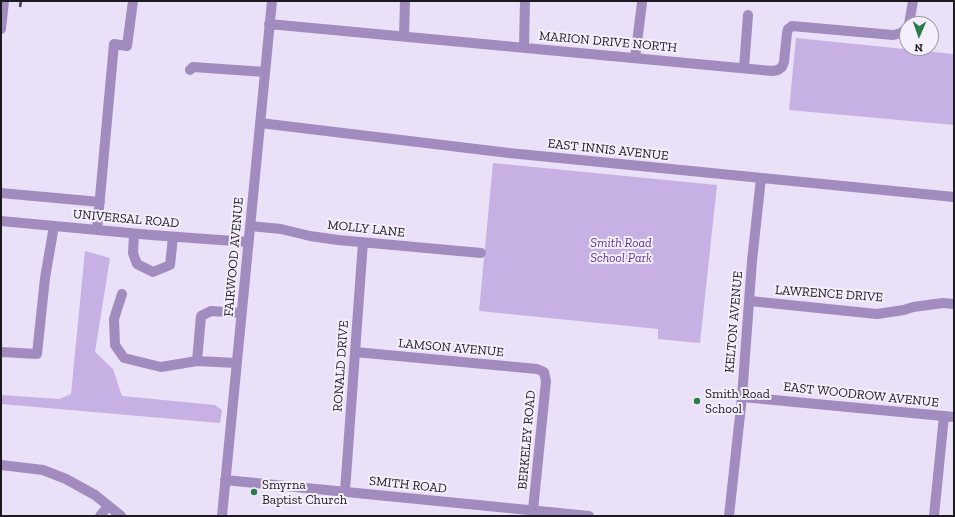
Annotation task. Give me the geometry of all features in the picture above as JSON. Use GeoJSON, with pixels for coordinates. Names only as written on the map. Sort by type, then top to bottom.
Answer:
{"type":"FeatureCollection","features":[{"type":"Feature","properties":{"kind":"street"},"geometry":{"type":"LineString","coordinates":[[1,29],[4,1]]}},
{"type":"Feature","properties":{"kind":"street"},"geometry":{"type":"LineString","coordinates":[[97,230],[114,44],[127,46],[133,1]]}},
{"type":"Feature","properties":{"kind":"street","name":"FAIRWOOD AVENUE"},"geometry":{"type":"LineString","coordinates":[[222,516],[272,1]]}},
{"type":"Feature","properties":{"kind":"street"},"geometry":{"type":"LineString","coordinates":[[404,36],[405,1]]}},
{"type":"Feature","properties":{"kind":"street"},"geometry":{"type":"LineString","coordinates":[[524,48],[525,1]]}},
{"type":"Feature","properties":{"kind":"street"},"geometry":{"type":"LineString","coordinates":[[910,16],[912,1]]}},
{"type":"Feature","properties":{"kind":"street"},"geometry":{"type":"LineString","coordinates":[[635,58],[642,3]]}},
{"type":"Feature","properties":{"kind":"street"},"geometry":{"type":"LineString","coordinates":[[744,68],[748,15]]}},
{"type":"Feature","properties":{"kind":"street","name":"MARION DRIVE NORTH"},"geometry":{"type":"LineString","coordinates":[[269,24],[772,71],[778,70],[782,67],[784,62],[787,33],[788,29],[792,26],[893,35],[899,34]]}},
{"type":"Feature","properties":{"kind":"street"},"geometry":{"type":"LineString","coordinates":[[190,70],[193,67],[265,72]]}},
{"type":"Feature","properties":{"kind":"street","name":"EAST INNIS AVENUE"},"geometry":{"type":"LineString","coordinates":[[260,124],[502,152],[954,197]]}},
{"type":"Feature","properties":{"kind":"street","name":"KELTON AVENUE"},"geometry":{"type":"LineString","coordinates":[[729,516],[742,397],[752,261],[761,178]]}},
{"type":"Feature","properties":{"kind":"street"},"geometry":{"type":"LineString","coordinates":[[1,193],[100,202]]}},
{"type":"Feature","properties":{"kind":"street","name":"UNIVERSAL ROAD"},"geometry":{"type":"LineString","coordinates":[[1,221],[134,234],[248,242]]}},
{"type":"Feature","properties":{"kind":"street"},"geometry":{"type":"LineString","coordinates":[[1,352],[37,354],[46,272],[54,226]]}},
{"type":"Feature","properties":{"kind":"street","name":"MOLLY LANE"},"geometry":{"type":"LineString","coordinates":[[250,226],[281,229],[310,236],[481,253]]}},
{"type":"Feature","properties":{"kind":"street"},"geometry":{"type":"LineString","coordinates":[[134,234],[133,253],[137,264],[153,272],[170,265],[173,237]]}},
{"type":"Feature","properties":{"kind":"street","name":"RONALD DRIVE"},"geometry":{"type":"LineString","coordinates":[[345,491],[363,242]]}},
{"type":"Feature","properties":{"kind":"street"},"geometry":{"type":"LineString","coordinates":[[122,294],[114,319],[114,332],[115,345],[124,358],[161,367],[198,361],[236,363]]}},
{"type":"Feature","properties":{"kind":"street","name":"LAWRENCE DRIVE"},"geometry":{"type":"LineString","coordinates":[[750,301],[876,314],[943,303],[954,304]]}},
{"type":"Feature","properties":{"kind":"street"},"geometry":{"type":"LineString","coordinates":[[198,361],[201,316],[211,311],[241,313]]}},
{"type":"Feature","properties":{"kind":"street","name":"LAMSON AVENUE"},"geometry":{"type":"LineString","coordinates":[[355,352],[537,369],[544,372]]}},
{"type":"Feature","properties":{"kind":"street","name":"BERKELEY ROAD"},"geometry":{"type":"LineString","coordinates":[[533,510],[546,381],[544,372]]}},
{"type":"Feature","properties":{"kind":"street","name":"EAST WOODROW AVENUE"},"geometry":{"type":"LineString","coordinates":[[742,397],[949,417]]}},
{"type":"Feature","properties":{"kind":"street"},"geometry":{"type":"LineString","coordinates":[[934,516],[949,417]]}},
{"type":"Feature","properties":{"kind":"street"},"geometry":{"type":"LineString","coordinates":[[1,465],[37,469],[48,472],[95,495],[122,516]]}},
{"type":"Feature","properties":{"kind":"street","name":"SMITH ROAD"},"geometry":{"type":"LineString","coordinates":[[225,480],[533,510],[564,515],[589,516]]}},
{"type":"Feature","properties":{"kind":"street"},"geometry":{"type":"LineString","coordinates":[[100,516],[108,506]]}},
{"type":"Feature","properties":{"kind":"green space"},"geometry":{"type":"Polygon","coordinates":[[[796,38],[899,48],[899,56],[939,56],[939,52],[954,54],[954,125],[789,110],[796,38]]]}},
{"type":"Feature","properties":{"kind":"green space","name":"Smith Road School Park"},"geometry":{"type":"Polygon","coordinates":[[[493,163],[717,185],[700,343],[658,339],[658,329],[479,311],[493,163]]]}},
{"type":"Feature","properties":{"kind":"green space"},"geometry":{"type":"Polygon","coordinates":[[[85,251],[110,258],[95,352],[113,369],[122,396],[215,405],[222,410],[220,423],[1,404],[1,395],[59,399],[71,394],[85,251]]]}},
{"type":"Feature","properties":{"kind":"railway"},"geometry":{"type":"LineString","coordinates":[[20,7],[21,1]]}},
{"type":"Feature","properties":{"kind":"place","name":"Smith Road School"},"geometry":{"type":"Point","coordinates":[697,401]}},
{"type":"Feature","properties":{"kind":"place","name":"Smyrna Baptist Church"},"geometry":{"type":"Point","coordinates":[254,492]}}]}
